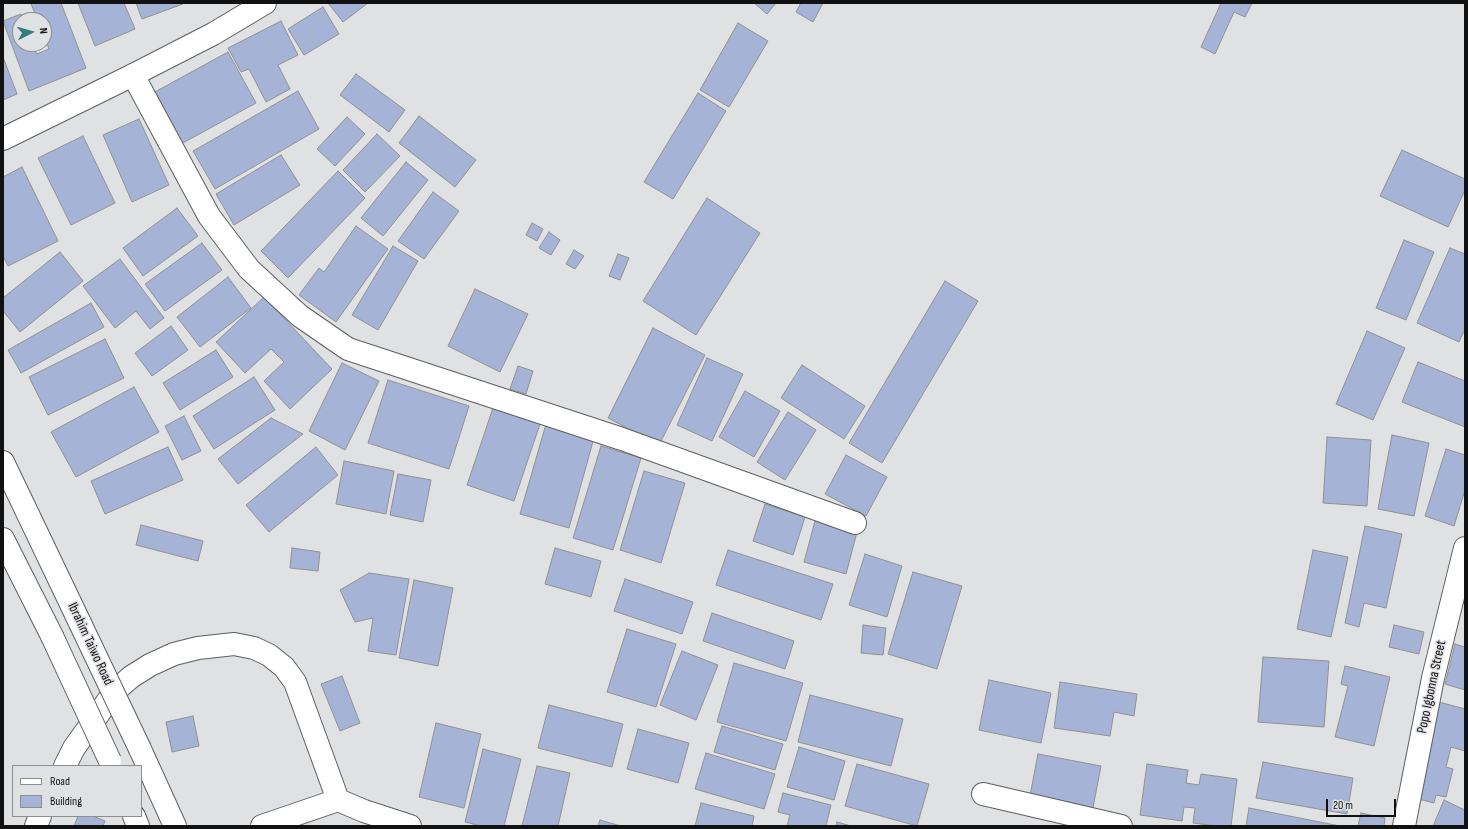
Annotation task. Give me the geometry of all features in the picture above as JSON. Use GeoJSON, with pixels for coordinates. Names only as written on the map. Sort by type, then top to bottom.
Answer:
{"type":"FeatureCollection","features":[{"type":"Feature","properties":{"kind":"street"},"geometry":{"type":"LineString","coordinates":[[3,139],[213,34],[266,3]]}},
{"type":"Feature","properties":{"kind":"street"},"geometry":{"type":"LineString","coordinates":[[133,75],[209,216],[249,269],[300,316],[348,349],[622,439],[855,523]]}},
{"type":"Feature","properties":{"kind":"street","name":"Ibrahim Taiwo Road"},"geometry":{"type":"LineString","coordinates":[[3,462],[140,749],[175,826]]}},
{"type":"Feature","properties":{"kind":"street"},"geometry":{"type":"LineString","coordinates":[[4,544],[52,636],[111,763]]}},
{"type":"Feature","properties":{"kind":"street","name":"Popo Igbonna Street"},"geometry":{"type":"LineString","coordinates":[[1404,826],[1433,678],[1465,548]]}},
{"type":"Feature","properties":{"kind":"street"},"geometry":{"type":"LineString","coordinates":[[66,765],[74,748],[115,691],[131,678],[150,665],[174,654],[198,648],[234,644],[254,648],[269,655],[284,667],[294,682],[338,800]]}},
{"type":"Feature","properties":{"kind":"street"},"geometry":{"type":"LineString","coordinates":[[983,794],[1121,826]]}},
{"type":"Feature","properties":{"kind":"street"},"geometry":{"type":"LineString","coordinates":[[262,826],[338,800],[410,826]]}},
{"type":"Feature","properties":{"kind":"building"},"geometry":{"type":"Polygon","coordinates":[[[61,3],[86,68],[29,91],[15,52],[36,52],[37,54],[42,52],[52,52],[52,12],[34,12],[31,4],[61,3]]]}},
{"type":"Feature","properties":{"kind":"building"},"geometry":{"type":"Polygon","coordinates":[[[78,3],[124,3],[135,29],[95,46],[78,3]]]}},
{"type":"Feature","properties":{"kind":"building"},"geometry":{"type":"Polygon","coordinates":[[[136,3],[183,3],[183,4],[142,19],[136,3]]]}},
{"type":"Feature","properties":{"kind":"building"},"geometry":{"type":"Polygon","coordinates":[[[328,3],[368,3],[343,22],[328,3]]]}},
{"type":"Feature","properties":{"kind":"building"},"geometry":{"type":"Polygon","coordinates":[[[754,3],[776,3],[767,14],[754,3]]]}},
{"type":"Feature","properties":{"kind":"building"},"geometry":{"type":"Polygon","coordinates":[[[801,3],[823,3],[813,22],[796,12],[801,3]]]}},
{"type":"Feature","properties":{"kind":"building"},"geometry":{"type":"Polygon","coordinates":[[[1221,3],[1252,3],[1245,17],[1234,12],[1215,54],[1201,47],[1221,3]]]}},
{"type":"Feature","properties":{"kind":"building"},"geometry":{"type":"Polygon","coordinates":[[[323,7],[339,34],[304,55],[288,29],[323,7]]]}},
{"type":"Feature","properties":{"kind":"building"},"geometry":{"type":"Polygon","coordinates":[[[12,18],[12,45],[3,21],[12,18]]]}},
{"type":"Feature","properties":{"kind":"building"},"geometry":{"type":"Polygon","coordinates":[[[281,21],[298,55],[278,65],[290,89],[266,102],[249,69],[241,72],[228,48],[281,21]]]}},
{"type":"Feature","properties":{"kind":"building"},"geometry":{"type":"Polygon","coordinates":[[[738,23],[768,41],[729,107],[700,90],[738,23]]]}},
{"type":"Feature","properties":{"kind":"building"},"geometry":{"type":"Polygon","coordinates":[[[228,52],[256,103],[181,144],[153,93],[228,52]]]}},
{"type":"Feature","properties":{"kind":"building"},"geometry":{"type":"Polygon","coordinates":[[[3,57],[17,94],[3,100],[3,57]]]}},
{"type":"Feature","properties":{"kind":"building"},"geometry":{"type":"Polygon","coordinates":[[[356,74],[405,110],[389,132],[340,95],[356,74]]]}},
{"type":"Feature","properties":{"kind":"building"},"geometry":{"type":"Polygon","coordinates":[[[298,91],[319,129],[215,189],[193,151],[298,91]]]}},
{"type":"Feature","properties":{"kind":"building"},"geometry":{"type":"Polygon","coordinates":[[[698,93],[726,111],[673,199],[644,182],[698,93]]]}},
{"type":"Feature","properties":{"kind":"building"},"geometry":{"type":"Polygon","coordinates":[[[419,116],[476,160],[455,187],[399,143],[419,116]]]}},
{"type":"Feature","properties":{"kind":"building"},"geometry":{"type":"Polygon","coordinates":[[[347,117],[365,134],[335,166],[317,149],[347,117]]]}},
{"type":"Feature","properties":{"kind":"building"},"geometry":{"type":"Polygon","coordinates":[[[139,119],[169,185],[132,202],[103,135],[139,119]]]}},
{"type":"Feature","properties":{"kind":"building"},"geometry":{"type":"Polygon","coordinates":[[[377,134],[400,156],[365,192],[343,170],[377,134]]]}},
{"type":"Feature","properties":{"kind":"building"},"geometry":{"type":"Polygon","coordinates":[[[83,136],[115,203],[71,225],[38,158],[83,136]]]}},
{"type":"Feature","properties":{"kind":"building"},"geometry":{"type":"Polygon","coordinates":[[[1402,150],[1465,179],[1465,190],[1448,227],[1380,196],[1402,150]]]}},
{"type":"Feature","properties":{"kind":"building"},"geometry":{"type":"Polygon","coordinates":[[[281,155],[300,185],[234,225],[216,194],[281,155]]]}},
{"type":"Feature","properties":{"kind":"building"},"geometry":{"type":"Polygon","coordinates":[[[406,162],[428,180],[383,236],[361,218],[406,162]]]}},
{"type":"Feature","properties":{"kind":"building"},"geometry":{"type":"Polygon","coordinates":[[[22,167],[58,241],[8,266],[3,256],[3,177],[22,167]]]}},
{"type":"Feature","properties":{"kind":"building"},"geometry":{"type":"Polygon","coordinates":[[[338,171],[365,198],[288,278],[261,251],[338,171]]]}},
{"type":"Feature","properties":{"kind":"building"},"geometry":{"type":"Polygon","coordinates":[[[433,192],[459,211],[424,259],[398,241],[433,192]]]}},
{"type":"Feature","properties":{"kind":"building"},"geometry":{"type":"Polygon","coordinates":[[[707,198],[760,233],[696,335],[643,301],[707,198]]]}},
{"type":"Feature","properties":{"kind":"building"},"geometry":{"type":"Polygon","coordinates":[[[177,208],[198,236],[143,276],[123,248],[177,208]]]}},
{"type":"Feature","properties":{"kind":"building"},"geometry":{"type":"Polygon","coordinates":[[[532,223],[543,229],[537,241],[526,235],[532,223]]]}},
{"type":"Feature","properties":{"kind":"building"},"geometry":{"type":"Polygon","coordinates":[[[356,226],[388,249],[336,322],[299,295],[319,268],[324,272],[356,226]]]}},
{"type":"Feature","properties":{"kind":"building"},"geometry":{"type":"Polygon","coordinates":[[[549,232],[560,240],[551,255],[539,248],[549,232]]]}},
{"type":"Feature","properties":{"kind":"building"},"geometry":{"type":"Polygon","coordinates":[[[1404,240],[1434,252],[1406,320],[1376,308],[1404,240]]]}},
{"type":"Feature","properties":{"kind":"building"},"geometry":{"type":"Polygon","coordinates":[[[202,243],[222,270],[165,311],[145,284],[202,243]]]}},
{"type":"Feature","properties":{"kind":"building"},"geometry":{"type":"Polygon","coordinates":[[[393,246],[418,261],[378,330],[352,315],[393,246]]]}},
{"type":"Feature","properties":{"kind":"building"},"geometry":{"type":"Polygon","coordinates":[[[1450,248],[1465,254],[1465,329],[1459,342],[1417,323],[1450,248]]]}},
{"type":"Feature","properties":{"kind":"building"},"geometry":{"type":"Polygon","coordinates":[[[574,250],[584,256],[575,269],[566,264],[574,250]]]}},
{"type":"Feature","properties":{"kind":"building"},"geometry":{"type":"Polygon","coordinates":[[[60,252],[83,281],[20,332],[3,311],[3,298],[60,252]]]}},
{"type":"Feature","properties":{"kind":"building"},"geometry":{"type":"Polygon","coordinates":[[[618,254],[629,258],[620,280],[609,276],[618,254]]]}},
{"type":"Feature","properties":{"kind":"building"},"geometry":{"type":"Polygon","coordinates":[[[120,259],[164,318],[150,329],[136,311],[115,328],[83,286],[120,259]]]}},
{"type":"Feature","properties":{"kind":"building"},"geometry":{"type":"Polygon","coordinates":[[[228,277],[251,308],[200,347],[177,317],[228,277]]]}},
{"type":"Feature","properties":{"kind":"building"},"geometry":{"type":"Polygon","coordinates":[[[945,281],[978,301],[882,463],[849,443],[945,281]]]}},
{"type":"Feature","properties":{"kind":"building"},"geometry":{"type":"Polygon","coordinates":[[[475,289],[528,314],[500,372],[448,346],[475,289]]]}},
{"type":"Feature","properties":{"kind":"building"},"geometry":{"type":"Polygon","coordinates":[[[264,297],[332,369],[290,409],[264,381],[284,362],[271,349],[245,373],[216,342],[264,297]]]}},
{"type":"Feature","properties":{"kind":"building"},"geometry":{"type":"Polygon","coordinates":[[[91,303],[104,327],[21,373],[8,350],[91,303]]]}},
{"type":"Feature","properties":{"kind":"building"},"geometry":{"type":"Polygon","coordinates":[[[171,326],[188,350],[152,376],[135,353],[171,326]]]}},
{"type":"Feature","properties":{"kind":"building"},"geometry":{"type":"Polygon","coordinates":[[[653,328],[705,355],[659,445],[608,418],[653,328]]]}},
{"type":"Feature","properties":{"kind":"building"},"geometry":{"type":"Polygon","coordinates":[[[1367,331],[1405,348],[1373,420],[1336,404],[1367,331]]]}},
{"type":"Feature","properties":{"kind":"building"},"geometry":{"type":"Polygon","coordinates":[[[105,339],[124,378],[48,415],[29,377],[105,339]]]}},
{"type":"Feature","properties":{"kind":"building"},"geometry":{"type":"Polygon","coordinates":[[[216,350],[233,377],[180,410],[163,383],[216,350]]]}},
{"type":"Feature","properties":{"kind":"building"},"geometry":{"type":"Polygon","coordinates":[[[707,358],[743,374],[712,441],[677,425],[707,358]]]}},
{"type":"Feature","properties":{"kind":"building"},"geometry":{"type":"Polygon","coordinates":[[[1418,362],[1465,381],[1465,427],[1402,402],[1418,362]]]}},
{"type":"Feature","properties":{"kind":"building"},"geometry":{"type":"Polygon","coordinates":[[[342,363],[379,381],[345,450],[309,431],[342,363]]]}},
{"type":"Feature","properties":{"kind":"building"},"geometry":{"type":"Polygon","coordinates":[[[802,365],[865,406],[844,439],[781,398],[802,365]]]}},
{"type":"Feature","properties":{"kind":"building"},"geometry":{"type":"Polygon","coordinates":[[[518,366],[533,371],[526,394],[510,389],[518,366]]]}},
{"type":"Feature","properties":{"kind":"building"},"geometry":{"type":"Polygon","coordinates":[[[254,377],[275,410],[214,449],[193,416],[254,377]]]}},
{"type":"Feature","properties":{"kind":"building"},"geometry":{"type":"Polygon","coordinates":[[[388,380],[469,406],[449,469],[368,443],[388,380]]]}},
{"type":"Feature","properties":{"kind":"building"},"geometry":{"type":"Polygon","coordinates":[[[134,387],[159,432],[76,477],[51,432],[134,387]]]}},
{"type":"Feature","properties":{"kind":"building"},"geometry":{"type":"Polygon","coordinates":[[[745,391],[780,411],[754,457],[719,437],[745,391]]]}},
{"type":"Feature","properties":{"kind":"building"},"geometry":{"type":"Polygon","coordinates":[[[494,405],[541,421],[514,501],[467,485],[494,405]]]}},
{"type":"Feature","properties":{"kind":"building"},"geometry":{"type":"Polygon","coordinates":[[[788,412],[816,430],[785,480],[757,462],[788,412]]]}},
{"type":"Feature","properties":{"kind":"building"},"geometry":{"type":"Polygon","coordinates":[[[184,416],[201,451],[182,460],[165,426],[184,416]]]}},
{"type":"Feature","properties":{"kind":"building"},"geometry":{"type":"Polygon","coordinates":[[[271,418],[303,434],[238,484],[218,459],[271,418]]]}},
{"type":"Feature","properties":{"kind":"building"},"geometry":{"type":"Polygon","coordinates":[[[546,424],[594,438],[569,528],[520,514],[546,424]]]}},
{"type":"Feature","properties":{"kind":"building"},"geometry":{"type":"Polygon","coordinates":[[[1392,435],[1429,443],[1414,516],[1378,509],[1392,435]]]}},
{"type":"Feature","properties":{"kind":"building"},"geometry":{"type":"Polygon","coordinates":[[[1327,437],[1371,440],[1367,506],[1323,503],[1327,437]]]}},
{"type":"Feature","properties":{"kind":"building"},"geometry":{"type":"Polygon","coordinates":[[[601,446],[641,458],[613,550],[573,538],[601,446]]]}},
{"type":"Feature","properties":{"kind":"building"},"geometry":{"type":"Polygon","coordinates":[[[168,447],[183,480],[105,514],[91,481],[168,447]]]}},
{"type":"Feature","properties":{"kind":"building"},"geometry":{"type":"Polygon","coordinates":[[[316,447],[338,475],[269,532],[246,505],[316,447]]]}},
{"type":"Feature","properties":{"kind":"building"},"geometry":{"type":"Polygon","coordinates":[[[1446,449],[1465,455],[1465,490],[1454,526],[1425,516],[1446,449]]]}},
{"type":"Feature","properties":{"kind":"building"},"geometry":{"type":"Polygon","coordinates":[[[846,455],[887,477],[866,516],[825,494],[846,455]]]}},
{"type":"Feature","properties":{"kind":"building"},"geometry":{"type":"Polygon","coordinates":[[[344,461],[394,471],[386,514],[336,504],[344,461]]]}},
{"type":"Feature","properties":{"kind":"building"},"geometry":{"type":"Polygon","coordinates":[[[644,471],[685,483],[661,563],[620,550],[644,471]]]}},
{"type":"Feature","properties":{"kind":"building"},"geometry":{"type":"Polygon","coordinates":[[[398,474],[431,480],[423,522],[390,515],[398,474]]]}},
{"type":"Feature","properties":{"kind":"building"},"geometry":{"type":"Polygon","coordinates":[[[765,504],[805,517],[793,555],[753,541],[765,504]]]}},
{"type":"Feature","properties":{"kind":"building"},"geometry":{"type":"Polygon","coordinates":[[[815,521],[857,532],[846,574],[804,562],[815,521]]]}},
{"type":"Feature","properties":{"kind":"building"},"geometry":{"type":"Polygon","coordinates":[[[141,525],[203,541],[198,561],[136,545],[141,525]]]}},
{"type":"Feature","properties":{"kind":"building"},"geometry":{"type":"Polygon","coordinates":[[[1365,526],[1402,534],[1386,608],[1364,603],[1359,627],[1345,623],[1365,526]]]}},
{"type":"Feature","properties":{"kind":"building"},"geometry":{"type":"Polygon","coordinates":[[[292,548],[320,552],[318,571],[290,568],[292,548]]]}},
{"type":"Feature","properties":{"kind":"building"},"geometry":{"type":"Polygon","coordinates":[[[555,548],[601,561],[591,597],[545,584],[555,548]]]}},
{"type":"Feature","properties":{"kind":"building"},"geometry":{"type":"Polygon","coordinates":[[[728,550],[833,584],[821,620],[716,585],[728,550]]]}},
{"type":"Feature","properties":{"kind":"building"},"geometry":{"type":"Polygon","coordinates":[[[1313,550],[1348,557],[1331,637],[1297,629],[1313,550]]]}},
{"type":"Feature","properties":{"kind":"building"},"geometry":{"type":"Polygon","coordinates":[[[865,554],[902,566],[887,617],[849,605],[865,554]]]}},
{"type":"Feature","properties":{"kind":"building"},"geometry":{"type":"Polygon","coordinates":[[[913,572],[962,586],[937,669],[888,654],[913,572]]]}},
{"type":"Feature","properties":{"kind":"building"},"geometry":{"type":"Polygon","coordinates":[[[369,573],[409,579],[396,655],[368,651],[373,618],[355,622],[340,590],[369,573]]]}},
{"type":"Feature","properties":{"kind":"building"},"geometry":{"type":"Polygon","coordinates":[[[625,579],[693,602],[682,634],[614,611],[625,579]]]}},
{"type":"Feature","properties":{"kind":"building"},"geometry":{"type":"Polygon","coordinates":[[[414,580],[453,588],[438,666],[399,658],[414,580]]]}},
{"type":"Feature","properties":{"kind":"building"},"geometry":{"type":"Polygon","coordinates":[[[712,613],[794,641],[785,669],[703,641],[712,613]]]}},
{"type":"Feature","properties":{"kind":"building"},"geometry":{"type":"Polygon","coordinates":[[[863,625],[886,628],[883,655],[861,653],[863,625]]]}},
{"type":"Feature","properties":{"kind":"building"},"geometry":{"type":"Polygon","coordinates":[[[1394,625],[1424,632],[1419,654],[1389,647],[1394,625]]]}},
{"type":"Feature","properties":{"kind":"building"},"geometry":{"type":"Polygon","coordinates":[[[627,629],[676,644],[656,707],[607,692],[627,629]]]}},
{"type":"Feature","properties":{"kind":"building"},"geometry":{"type":"Polygon","coordinates":[[[1455,644],[1465,647],[1465,690],[1445,684],[1455,644]]]}},
{"type":"Feature","properties":{"kind":"building"},"geometry":{"type":"Polygon","coordinates":[[[682,651],[718,665],[696,720],[660,705],[682,651]]]}},
{"type":"Feature","properties":{"kind":"building"},"geometry":{"type":"Polygon","coordinates":[[[1263,657],[1329,661],[1324,727],[1258,722],[1263,657]]]}},
{"type":"Feature","properties":{"kind":"building"},"geometry":{"type":"Polygon","coordinates":[[[734,663],[803,683],[786,741],[717,722],[734,663]]]}},
{"type":"Feature","properties":{"kind":"building"},"geometry":{"type":"Polygon","coordinates":[[[1345,666],[1390,677],[1374,746],[1335,737],[1348,686],[1341,684],[1345,666]]]}},
{"type":"Feature","properties":{"kind":"building"},"geometry":{"type":"Polygon","coordinates":[[[342,676],[360,723],[340,731],[321,684],[342,676]]]}},
{"type":"Feature","properties":{"kind":"building"},"geometry":{"type":"Polygon","coordinates":[[[989,680],[1051,693],[1041,743],[979,730],[989,680]]]}},
{"type":"Feature","properties":{"kind":"building"},"geometry":{"type":"Polygon","coordinates":[[[1060,682],[1137,694],[1134,716],[1114,712],[1110,736],[1054,728],[1060,682]]]}},
{"type":"Feature","properties":{"kind":"building"},"geometry":{"type":"Polygon","coordinates":[[[810,695],[903,719],[891,766],[798,742],[810,695]]]}},
{"type":"Feature","properties":{"kind":"building"},"geometry":{"type":"Polygon","coordinates":[[[1439,702],[1465,709],[1465,751],[1451,747],[1446,767],[1453,769],[1446,797],[1436,795],[1434,803],[1414,798],[1439,702]]]}},
{"type":"Feature","properties":{"kind":"building"},"geometry":{"type":"Polygon","coordinates":[[[549,705],[623,724],[612,767],[538,748],[549,705]]]}},
{"type":"Feature","properties":{"kind":"building"},"geometry":{"type":"Polygon","coordinates":[[[193,716],[199,746],[172,752],[166,722],[193,716]]]}},
{"type":"Feature","properties":{"kind":"building"},"geometry":{"type":"Polygon","coordinates":[[[436,723],[481,734],[464,808],[419,797],[436,723]]]}},
{"type":"Feature","properties":{"kind":"building"},"geometry":{"type":"Polygon","coordinates":[[[722,726],[783,744],[775,770],[714,752],[722,726]]]}},
{"type":"Feature","properties":{"kind":"building"},"geometry":{"type":"Polygon","coordinates":[[[638,729],[689,743],[678,783],[627,769],[638,729]]]}},
{"type":"Feature","properties":{"kind":"building"},"geometry":{"type":"Polygon","coordinates":[[[799,747],[845,761],[834,800],[787,787],[799,747]]]}},
{"type":"Feature","properties":{"kind":"building"},"geometry":{"type":"Polygon","coordinates":[[[483,749],[521,759],[504,826],[481,826],[465,822],[483,749]]]}},
{"type":"Feature","properties":{"kind":"building"},"geometry":{"type":"Polygon","coordinates":[[[706,753],[775,774],[764,809],[695,789],[706,753]]]}},
{"type":"Feature","properties":{"kind":"building"},"geometry":{"type":"Polygon","coordinates":[[[1038,754],[1101,766],[1092,813],[1029,801],[1038,754]]]}},
{"type":"Feature","properties":{"kind":"building"},"geometry":{"type":"Polygon","coordinates":[[[1263,762],[1353,778],[1347,814],[1256,798],[1263,762]]]}},
{"type":"Feature","properties":{"kind":"building"},"geometry":{"type":"Polygon","coordinates":[[[857,764],[929,784],[917,826],[845,806],[857,764]]]}},
{"type":"Feature","properties":{"kind":"building"},"geometry":{"type":"Polygon","coordinates":[[[1147,764],[1188,770],[1186,783],[1199,785],[1201,774],[1237,779],[1231,826],[1193,823],[1195,808],[1184,807],[1182,821],[1140,815],[1147,764]]]}},
{"type":"Feature","properties":{"kind":"building"},"geometry":{"type":"Polygon","coordinates":[[[537,766],[570,773],[558,826],[522,826],[537,766]]]}},
{"type":"Feature","properties":{"kind":"building"},"geometry":{"type":"Polygon","coordinates":[[[783,793],[831,805],[826,826],[787,826],[790,815],[778,812],[783,793]]]}},
{"type":"Feature","properties":{"kind":"building"},"geometry":{"type":"Polygon","coordinates":[[[1444,800],[1465,810],[1465,826],[1433,826],[1444,800]]]}},
{"type":"Feature","properties":{"kind":"building"},"geometry":{"type":"Polygon","coordinates":[[[701,803],[754,816],[752,826],[695,826],[701,803]]]}},
{"type":"Feature","properties":{"kind":"building"},"geometry":{"type":"Polygon","coordinates":[[[1249,808],[1340,826],[1246,826],[1249,808]]]}},
{"type":"Feature","properties":{"kind":"building"},"geometry":{"type":"Polygon","coordinates":[[[1361,813],[1385,818],[1384,826],[1358,826],[1361,813]]]}},
{"type":"Feature","properties":{"kind":"building"},"geometry":{"type":"Polygon","coordinates":[[[78,817],[95,817],[105,821],[103,826],[74,826],[78,817]]]}},
{"type":"Feature","properties":{"kind":"building"},"geometry":{"type":"Polygon","coordinates":[[[600,820],[621,826],[598,826],[600,820]]]}},
{"type":"Feature","properties":{"kind":"building"},"geometry":{"type":"Polygon","coordinates":[[[837,822],[851,826],[836,826],[837,822]]]}}]}
